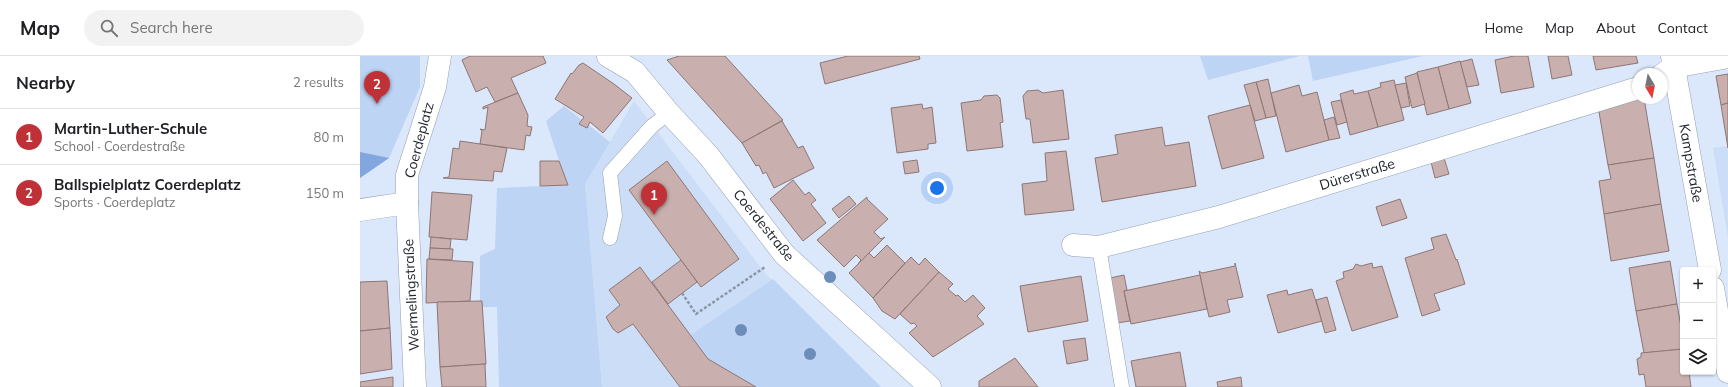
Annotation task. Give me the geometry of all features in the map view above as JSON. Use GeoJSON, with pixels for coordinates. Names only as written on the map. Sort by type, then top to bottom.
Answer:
{"type":"FeatureCollection","features":[{"type":"Feature","properties":{"kind":"street","name":"Coerdeplatz"},"geometry":{"type":"LineString","coordinates":[[407,203],[407,175],[435,87],[440,56]]}},
{"type":"Feature","properties":{"kind":"street","name":"Coerdestraße"},"geometry":{"type":"LineString","coordinates":[[608,56],[635,72],[669,113],[708,155],[784,254],[930,387]]}},
{"type":"Feature","properties":{"kind":"street"},"geometry":{"type":"LineString","coordinates":[[1669,66],[1728,57]]}},
{"type":"Feature","properties":{"kind":"street","name":"Kampstraße"},"geometry":{"type":"LineString","coordinates":[[1669,66],[1709,267]]}},
{"type":"Feature","properties":{"kind":"street","name":"Dürerstraße"},"geometry":{"type":"LineString","coordinates":[[1073,245],[1099,248],[1219,216],[1632,90]]}},
{"type":"Feature","properties":{"kind":"street"},"geometry":{"type":"LineString","coordinates":[[360,210],[407,203]]}},
{"type":"Feature","properties":{"kind":"street","name":"Wermelingstraße"},"geometry":{"type":"LineString","coordinates":[[407,203],[415,387]]}},
{"type":"Feature","properties":{"kind":"street"},"geometry":{"type":"LineString","coordinates":[[1716,303],[1728,372]]}},
{"type":"Feature","properties":{"kind":"lane"},"geometry":{"type":"LineString","coordinates":[[610,238],[615,216],[610,173],[652,126],[669,113]]}},
{"type":"Feature","properties":{"kind":"lane"},"geometry":{"type":"LineString","coordinates":[[1099,248],[1122,387]]}},
{"type":"Feature","properties":{"kind":"path"},"geometry":{"type":"LineString","coordinates":[[682,293],[696,314],[784,254]]}},
{"type":"Feature","properties":{"kind":"shaded area"},"geometry":{"type":"Polygon","coordinates":[[[360,56],[420,56],[420,87],[389,158],[360,178],[360,56]]]}},
{"type":"Feature","properties":{"kind":"shaded area"},"geometry":{"type":"Polygon","coordinates":[[[1200,56],[1300,56],[1208,80],[1200,56]]]}},
{"type":"Feature","properties":{"kind":"shaded area"},"geometry":{"type":"Polygon","coordinates":[[[1308,56],[1423,56],[1313,81],[1308,56]]]}},
{"type":"Feature","properties":{"kind":"shaded area"},"geometry":{"type":"Polygon","coordinates":[[[634,101],[765,273],[881,387],[602,387],[585,184],[634,101]]]}},
{"type":"Feature","properties":{"kind":"shaded area"},"geometry":{"type":"Polygon","coordinates":[[[564,106],[610,142],[585,184],[602,387],[499,387],[497,307],[480,307],[480,256],[495,249],[497,188],[567,185],[546,121],[564,106]]]}},
{"type":"Feature","properties":{"kind":"shaded area"},"geometry":{"type":"Polygon","coordinates":[[[1728,146],[1728,238],[1713,148],[1728,146]]]}},
{"type":"Feature","properties":{"kind":"shaded area"},"geometry":{"type":"Polygon","coordinates":[[[360,152],[389,158],[360,178],[360,152]]]}},
{"type":"Feature","properties":{"kind":"shaded area"},"geometry":{"type":"Polygon","coordinates":[[[773,279],[881,387],[756,387],[708,359],[691,335],[773,279]]]}},
{"type":"Feature","properties":{"kind":"building"},"geometry":{"type":"Polygon","coordinates":[[[470,56],[543,56],[546,63],[511,78],[518,93],[495,102],[487,87],[476,92],[462,60],[470,56]]]}},
{"type":"Feature","properties":{"kind":"building"},"geometry":{"type":"Polygon","coordinates":[[[679,56],[725,56],[783,120],[742,143],[667,60],[679,56]]]}},
{"type":"Feature","properties":{"kind":"building"},"geometry":{"type":"Polygon","coordinates":[[[848,56],[919,56],[920,59],[825,84],[820,63],[848,56]]]}},
{"type":"Feature","properties":{"kind":"building"},"geometry":{"type":"Polygon","coordinates":[[[1514,56],[1528,56],[1534,87],[1501,93],[1495,60],[1514,56]]]}},
{"type":"Feature","properties":{"kind":"building"},"geometry":{"type":"Polygon","coordinates":[[[1548,56],[1568,56],[1572,75],[1552,79],[1548,56]]]}},
{"type":"Feature","properties":{"kind":"building"},"geometry":{"type":"Polygon","coordinates":[[[1593,56],[1636,56],[1638,63],[1596,70],[1593,56]]]}},
{"type":"Feature","properties":{"kind":"building"},"geometry":{"type":"Polygon","coordinates":[[[1472,59],[1479,85],[1467,87],[1460,62],[1472,59]]]}},
{"type":"Feature","properties":{"kind":"building"},"geometry":{"type":"Polygon","coordinates":[[[1460,61],[1471,103],[1449,109],[1438,67],[1460,61]]]}},
{"type":"Feature","properties":{"kind":"building"},"geometry":{"type":"Polygon","coordinates":[[[583,63],[632,98],[603,133],[590,122],[587,128],[579,124],[584,117],[555,99],[571,73],[572,74],[579,65],[583,63]]]}},
{"type":"Feature","properties":{"kind":"building"},"geometry":{"type":"Polygon","coordinates":[[[1438,67],[1449,109],[1427,115],[1417,72],[1438,67]]]}},
{"type":"Feature","properties":{"kind":"building"},"geometry":{"type":"Polygon","coordinates":[[[1417,73],[1425,104],[1412,108],[1405,77],[1417,73]]]}},
{"type":"Feature","properties":{"kind":"building"},"geometry":{"type":"Polygon","coordinates":[[[1728,74],[1728,103],[1721,105],[1716,76],[1728,74]]]}},
{"type":"Feature","properties":{"kind":"building"},"geometry":{"type":"Polygon","coordinates":[[[1268,79],[1276,116],[1266,118],[1256,82],[1268,79]]]}},
{"type":"Feature","properties":{"kind":"building"},"geometry":{"type":"Polygon","coordinates":[[[1394,80],[1404,120],[1378,127],[1368,91],[1381,87],[1380,83],[1394,80]]]}},
{"type":"Feature","properties":{"kind":"building"},"geometry":{"type":"Polygon","coordinates":[[[1256,82],[1266,118],[1255,121],[1244,85],[1256,82]]]}},
{"type":"Feature","properties":{"kind":"building"},"geometry":{"type":"Polygon","coordinates":[[[1406,83],[1410,106],[1401,108],[1395,85],[1406,83]]]}},
{"type":"Feature","properties":{"kind":"building"},"geometry":{"type":"Polygon","coordinates":[[[1299,85],[1302,96],[1317,92],[1329,140],[1286,152],[1271,93],[1299,85]]]}},
{"type":"Feature","properties":{"kind":"building"},"geometry":{"type":"Polygon","coordinates":[[[1038,90],[1043,93],[1063,90],[1069,139],[1033,143],[1030,119],[1026,119],[1023,96],[1027,91],[1038,90]]]}},
{"type":"Feature","properties":{"kind":"building"},"geometry":{"type":"Polygon","coordinates":[[[1353,90],[1354,94],[1368,91],[1378,127],[1350,135],[1340,94],[1353,90]]]}},
{"type":"Feature","properties":{"kind":"building"},"geometry":{"type":"Polygon","coordinates":[[[518,93],[528,115],[527,126],[532,127],[530,136],[526,135],[524,150],[480,144],[482,131],[480,129],[485,130],[488,107],[483,109],[483,107],[518,93]]]}},
{"type":"Feature","properties":{"kind":"building"},"geometry":{"type":"Polygon","coordinates":[[[997,95],[1000,98],[1003,122],[1000,123],[1003,147],[967,151],[961,103],[981,100],[984,96],[997,95]]]}},
{"type":"Feature","properties":{"kind":"building"},"geometry":{"type":"Polygon","coordinates":[[[1341,100],[1347,122],[1337,125],[1331,102],[1341,100]]]}},
{"type":"Feature","properties":{"kind":"building"},"geometry":{"type":"Polygon","coordinates":[[[1632,100],[1632,104],[1645,104],[1654,158],[1608,165],[1598,106],[1632,100]]]}},
{"type":"Feature","properties":{"kind":"building"},"geometry":{"type":"Polygon","coordinates":[[[1728,103],[1728,148],[1721,105],[1728,103]]]}},
{"type":"Feature","properties":{"kind":"building"},"geometry":{"type":"Polygon","coordinates":[[[922,104],[923,109],[932,107],[936,143],[928,144],[928,149],[897,153],[891,108],[922,104]]]}},
{"type":"Feature","properties":{"kind":"building"},"geometry":{"type":"Polygon","coordinates":[[[1250,105],[1264,158],[1222,169],[1208,116],[1250,105]]]}},
{"type":"Feature","properties":{"kind":"building"},"geometry":{"type":"Polygon","coordinates":[[[1334,117],[1340,138],[1329,140],[1324,120],[1334,117]]]}},
{"type":"Feature","properties":{"kind":"building"},"geometry":{"type":"Polygon","coordinates":[[[782,121],[798,148],[803,146],[814,168],[774,188],[766,172],[763,174],[759,165],[756,166],[742,143],[782,121]]]}},
{"type":"Feature","properties":{"kind":"building"},"geometry":{"type":"Polygon","coordinates":[[[1162,127],[1165,146],[1189,142],[1196,186],[1102,202],[1095,158],[1118,154],[1115,135],[1162,127]]]}},
{"type":"Feature","properties":{"kind":"building"},"geometry":{"type":"Polygon","coordinates":[[[460,141],[507,148],[502,172],[494,171],[493,181],[443,178],[449,177],[453,148],[459,149],[460,141]]]}},
{"type":"Feature","properties":{"kind":"building"},"geometry":{"type":"Polygon","coordinates":[[[1066,151],[1074,210],[1025,215],[1022,184],[1047,181],[1045,153],[1066,151]]]}},
{"type":"Feature","properties":{"kind":"building"},"geometry":{"type":"Polygon","coordinates":[[[1444,158],[1449,174],[1435,178],[1431,162],[1444,158]]]}},
{"type":"Feature","properties":{"kind":"building"},"geometry":{"type":"Polygon","coordinates":[[[1654,158],[1661,204],[1604,214],[1599,181],[1611,179],[1608,165],[1654,158]]]}},
{"type":"Feature","properties":{"kind":"building"},"geometry":{"type":"Polygon","coordinates":[[[917,160],[919,172],[905,174],[903,162],[917,160]]]}},
{"type":"Feature","properties":{"kind":"building"},"geometry":{"type":"Polygon","coordinates":[[[540,161],[559,161],[568,185],[540,186],[540,161]]]}},
{"type":"Feature","properties":{"kind":"building"},"geometry":{"type":"Polygon","coordinates":[[[667,161],[739,259],[701,287],[629,190],[667,161]]]}},
{"type":"Feature","properties":{"kind":"building"},"geometry":{"type":"Polygon","coordinates":[[[793,180],[805,195],[809,192],[816,200],[811,204],[826,223],[803,241],[770,199],[793,180]]]}},
{"type":"Feature","properties":{"kind":"building"},"geometry":{"type":"Polygon","coordinates":[[[432,192],[472,195],[467,240],[429,237],[432,192]]]}},
{"type":"Feature","properties":{"kind":"building"},"geometry":{"type":"Polygon","coordinates":[[[849,196],[856,204],[839,218],[832,209],[849,196]]]}},
{"type":"Feature","properties":{"kind":"building"},"geometry":{"type":"Polygon","coordinates":[[[867,197],[867,199],[888,219],[874,232],[881,239],[885,237],[858,264],[861,260],[856,255],[844,267],[817,240],[867,197]]]}},
{"type":"Feature","properties":{"kind":"building"},"geometry":{"type":"Polygon","coordinates":[[[1400,199],[1407,218],[1382,226],[1376,207],[1400,199]]]}},
{"type":"Feature","properties":{"kind":"building"},"geometry":{"type":"Polygon","coordinates":[[[1661,204],[1669,251],[1611,261],[1604,214],[1661,204]]]}},
{"type":"Feature","properties":{"kind":"building"},"geometry":{"type":"Polygon","coordinates":[[[1446,234],[1456,260],[1457,259],[1465,284],[1434,294],[1440,310],[1422,316],[1405,258],[1434,249],[1431,238],[1446,234]]]}},
{"type":"Feature","properties":{"kind":"building"},"geometry":{"type":"Polygon","coordinates":[[[431,237],[451,239],[450,249],[430,248],[431,237]]]}},
{"type":"Feature","properties":{"kind":"building"},"geometry":{"type":"Polygon","coordinates":[[[887,245],[905,263],[873,298],[849,273],[869,253],[874,258],[887,245]]]}},
{"type":"Feature","properties":{"kind":"building"},"geometry":{"type":"Polygon","coordinates":[[[430,248],[453,249],[452,260],[429,259],[430,248]]]}},
{"type":"Feature","properties":{"kind":"building"},"geometry":{"type":"Polygon","coordinates":[[[911,257],[919,265],[925,258],[939,272],[895,319],[882,311],[873,298],[911,257]]]}},
{"type":"Feature","properties":{"kind":"building"},"geometry":{"type":"Polygon","coordinates":[[[427,259],[473,262],[470,301],[426,303],[427,259]]]}},
{"type":"Feature","properties":{"kind":"building"},"geometry":{"type":"Polygon","coordinates":[[[681,260],[697,282],[668,304],[652,282],[681,260]]]}},
{"type":"Feature","properties":{"kind":"building"},"geometry":{"type":"Polygon","coordinates":[[[1670,261],[1677,304],[1636,311],[1629,268],[1670,261]]]}},
{"type":"Feature","properties":{"kind":"building"},"geometry":{"type":"Polygon","coordinates":[[[1235,263],[1243,297],[1227,300],[1230,312],[1209,317],[1199,271],[1202,273],[1235,266],[1235,263]]]}},
{"type":"Feature","properties":{"kind":"building"},"geometry":{"type":"Polygon","coordinates":[[[1372,263],[1373,268],[1382,266],[1398,317],[1352,331],[1336,281],[1344,278],[1343,272],[1353,269],[1356,264],[1361,266],[1372,263]]]}},
{"type":"Feature","properties":{"kind":"building"},"geometry":{"type":"Polygon","coordinates":[[[640,267],[708,359],[756,387],[680,387],[633,324],[618,333],[613,329],[606,317],[620,305],[609,290],[640,267]]]}},
{"type":"Feature","properties":{"kind":"building"},"geometry":{"type":"Polygon","coordinates":[[[939,272],[953,284],[948,289],[956,296],[958,295],[965,302],[973,295],[985,308],[977,316],[984,324],[933,357],[909,333],[917,326],[914,323],[911,324],[900,314],[939,272]]]}},
{"type":"Feature","properties":{"kind":"building"},"geometry":{"type":"Polygon","coordinates":[[[1124,275],[1127,290],[1124,291],[1130,321],[1117,323],[1110,278],[1124,275]]]}},
{"type":"Feature","properties":{"kind":"building"},"geometry":{"type":"Polygon","coordinates":[[[1200,275],[1207,309],[1131,324],[1124,291],[1200,275]]]}},
{"type":"Feature","properties":{"kind":"building"},"geometry":{"type":"Polygon","coordinates":[[[1081,276],[1088,321],[1028,332],[1020,286],[1081,276]]]}},
{"type":"Feature","properties":{"kind":"building"},"geometry":{"type":"Polygon","coordinates":[[[387,281],[390,328],[360,331],[360,282],[387,281]]]}},
{"type":"Feature","properties":{"kind":"building"},"geometry":{"type":"Polygon","coordinates":[[[1312,289],[1322,321],[1278,333],[1267,295],[1287,290],[1288,295],[1312,289]]]}},
{"type":"Feature","properties":{"kind":"building"},"geometry":{"type":"Polygon","coordinates":[[[1327,297],[1336,330],[1325,333],[1316,300],[1327,297]]]}},
{"type":"Feature","properties":{"kind":"building"},"geometry":{"type":"Polygon","coordinates":[[[482,301],[486,364],[440,367],[437,302],[482,301]]]}},
{"type":"Feature","properties":{"kind":"building"},"geometry":{"type":"Polygon","coordinates":[[[1677,304],[1680,321],[1680,349],[1644,353],[1636,311],[1677,304]]]}},
{"type":"Feature","properties":{"kind":"building"},"geometry":{"type":"Polygon","coordinates":[[[390,328],[392,369],[360,374],[360,331],[390,328]]]}},
{"type":"Feature","properties":{"kind":"building"},"geometry":{"type":"Polygon","coordinates":[[[1085,338],[1088,360],[1067,364],[1063,341],[1085,338]]]}},
{"type":"Feature","properties":{"kind":"building"},"geometry":{"type":"Polygon","coordinates":[[[1680,349],[1680,375],[1689,375],[1691,387],[1646,387],[1644,374],[1639,375],[1637,359],[1641,357],[1641,353],[1680,349]]]}},
{"type":"Feature","properties":{"kind":"building"},"geometry":{"type":"Polygon","coordinates":[[[1180,352],[1186,387],[1136,387],[1131,361],[1180,352]]]}},
{"type":"Feature","properties":{"kind":"building"},"geometry":{"type":"Polygon","coordinates":[[[1015,358],[1038,387],[979,387],[979,381],[1015,358]]]}},
{"type":"Feature","properties":{"kind":"building"},"geometry":{"type":"Polygon","coordinates":[[[485,364],[486,387],[442,387],[440,367],[485,364]]]}},
{"type":"Feature","properties":{"kind":"building"},"geometry":{"type":"Polygon","coordinates":[[[393,377],[393,387],[360,387],[360,382],[393,377]]]}},
{"type":"Feature","properties":{"kind":"building"},"geometry":{"type":"Polygon","coordinates":[[[1241,377],[1242,387],[1218,387],[1217,382],[1241,377]]]}},
{"type":"Feature","properties":{"kind":"place","name":"Ballspielplatz Coerdeplatz"},"geometry":{"type":"Point","coordinates":[377,104]}},
{"type":"Feature","properties":{"kind":"place","name":"Martin-Luther-Schule"},"geometry":{"type":"Point","coordinates":[654,215]}}]}
